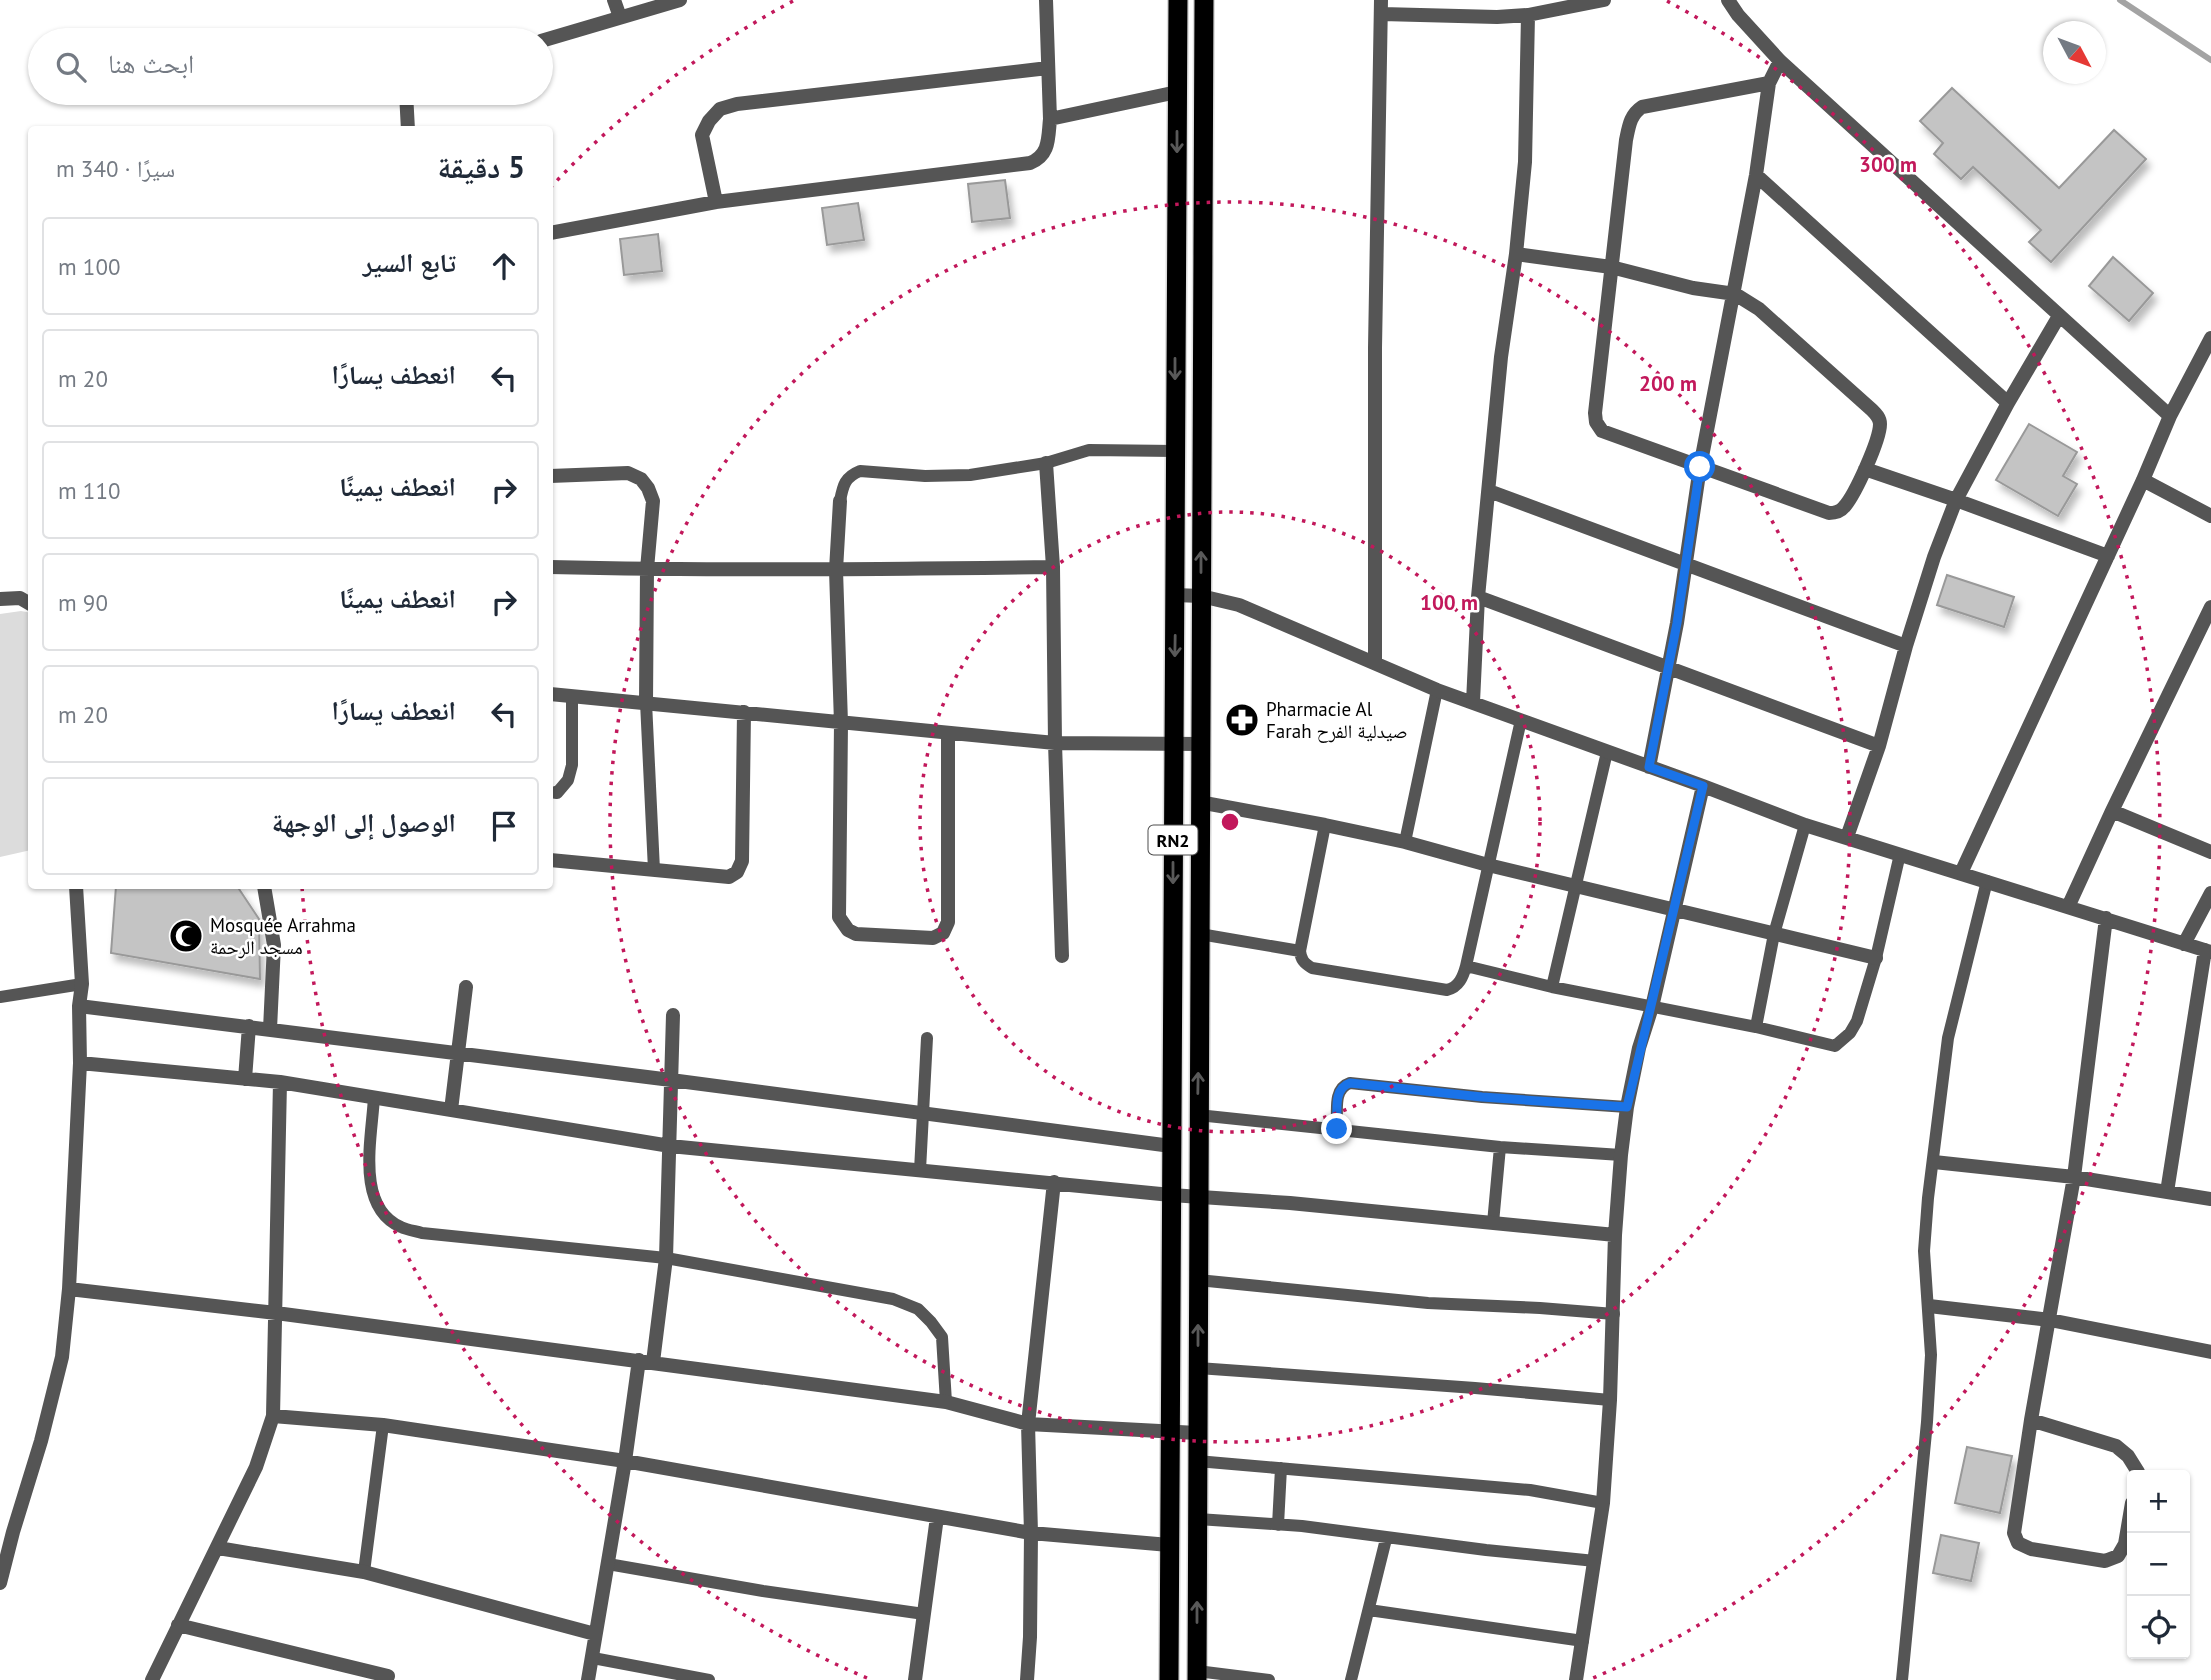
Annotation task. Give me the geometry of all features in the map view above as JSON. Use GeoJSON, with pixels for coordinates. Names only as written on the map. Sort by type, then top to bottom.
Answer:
{"type":"FeatureCollection","features":[{"type":"Feature","properties":{"kind":"highway","name":"RN2"},"geometry":{"type":"LineString","coordinates":[[1169,1680],[1178,0]]}},
{"type":"Feature","properties":{"kind":"highway","name":"RN2"},"geometry":{"type":"LineString","coordinates":[[1197,1676],[1204,0]]}},
{"type":"Feature","properties":{"kind":"street"},"geometry":{"type":"LineString","coordinates":[[614,0],[620,17]]}},
{"type":"Feature","properties":{"kind":"street"},"geometry":{"type":"LineString","coordinates":[[553,37],[680,0]]}},
{"type":"Feature","properties":{"kind":"street"},"geometry":{"type":"LineString","coordinates":[[553,232],[716,202],[1030,163],[1040,159],[1048,141],[1050,119],[1046,0]]}},
{"type":"Feature","properties":{"kind":"street"},"geometry":{"type":"LineString","coordinates":[[1375,663],[1375,348],[1381,7],[1497,17],[1528,15],[1604,0]]}},
{"type":"Feature","properties":{"kind":"street"},"geometry":{"type":"LineString","coordinates":[[1728,0],[1738,15],[1780,61],[2171,416]]}},
{"type":"Feature","properties":{"kind":"street"},"geometry":{"type":"LineString","coordinates":[[1474,702],[1478,597],[1501,357],[1516,254],[1525,162],[1528,15]]}},
{"type":"Feature","properties":{"kind":"street"},"geometry":{"type":"LineString","coordinates":[[1649,767],[1668,668],[1700,467],[1756,175],[1769,83],[1780,61]]}},
{"type":"Feature","properties":{"kind":"street"},"geometry":{"type":"LineString","coordinates":[[716,202],[702,135],[709,121],[720,110],[737,104],[1048,68]]}},
{"type":"Feature","properties":{"kind":"street"},"geometry":{"type":"LineString","coordinates":[[1516,254],[1611,267],[1693,288],[1735,294],[1759,309],[1880,419],[1880,427],[1866,469],[1844,508],[1829,513],[1602,431],[1595,413],[1611,267],[1626,140],[1630,120],[1635,111],[1642,107],[1769,83]]}},
{"type":"Feature","properties":{"kind":"street"},"geometry":{"type":"LineString","coordinates":[[1050,119],[1177,93]]}},
{"type":"Feature","properties":{"kind":"street"},"geometry":{"type":"LineString","coordinates":[[407,105],[408,126]]}},
{"type":"Feature","properties":{"kind":"street"},"geometry":{"type":"LineString","coordinates":[[1756,175],[2008,403]]}},
{"type":"Feature","properties":{"kind":"street"},"geometry":{"type":"LineString","coordinates":[[1847,837],[1878,746],[1934,557],[1956,500],[2059,316]]}},
{"type":"Feature","properties":{"kind":"street"},"geometry":{"type":"LineString","coordinates":[[1961,873],[2144,480],[2171,416],[2211,338]]}},
{"type":"Feature","properties":{"kind":"street"},"geometry":{"type":"LineString","coordinates":[[1046,463],[1053,567],[1062,956]]}},
{"type":"Feature","properties":{"kind":"street"},"geometry":{"type":"LineString","coordinates":[[1866,469],[2108,555]]}},
{"type":"Feature","properties":{"kind":"street"},"geometry":{"type":"LineString","coordinates":[[553,476],[628,473],[640,479],[648,488],[653,501],[647,569],[646,702]]}},
{"type":"Feature","properties":{"kind":"street"},"geometry":{"type":"LineString","coordinates":[[2144,480],[2211,516]]}},
{"type":"Feature","properties":{"kind":"street"},"geometry":{"type":"LineString","coordinates":[[1489,491],[1906,646]]}},
{"type":"Feature","properties":{"kind":"street"},"geometry":{"type":"LineString","coordinates":[[840,501],[836,570],[841,723],[839,917],[848,930],[856,934],[933,938],[943,933],[948,922],[948,733]]}},
{"type":"Feature","properties":{"kind":"street"},"geometry":{"type":"LineString","coordinates":[[553,567],[836,570],[1053,567]]}},
{"type":"Feature","properties":{"kind":"street"},"geometry":{"type":"LineString","coordinates":[[1175,595],[1201,596],[1239,605],[1437,690],[1805,825],[2208,951],[2167,1192]]}},
{"type":"Feature","properties":{"kind":"street"},"geometry":{"type":"LineString","coordinates":[[1478,597],[1878,746]]}},
{"type":"Feature","properties":{"kind":"street"},"geometry":{"type":"LineString","coordinates":[[0,599],[20,598],[28,603]]}},
{"type":"Feature","properties":{"kind":"street"},"geometry":{"type":"LineString","coordinates":[[2068,907],[2211,607]]}},
{"type":"Feature","properties":{"kind":"street"},"geometry":{"type":"LineString","coordinates":[[553,694],[1055,743],[1200,744]]}},
{"type":"Feature","properties":{"kind":"street"},"geometry":{"type":"LineString","coordinates":[[553,860],[729,877],[737,872],[742,860],[744,712]]}},
{"type":"Feature","properties":{"kind":"street"},"geometry":{"type":"LineString","coordinates":[[1576,1680],[1603,1503],[1614,1314],[1615,1235],[1627,1107],[1703,786]]}},
{"type":"Feature","properties":{"kind":"street"},"geometry":{"type":"LineString","coordinates":[[1199,802],[1405,842],[1488,865],[1876,958]]}},
{"type":"Feature","properties":{"kind":"street"},"geometry":{"type":"LineString","coordinates":[[2112,811],[2211,852]]}},
{"type":"Feature","properties":{"kind":"street"},"geometry":{"type":"LineString","coordinates":[[0,1583],[62,1357],[69,1289],[80,1063],[79,1006],[82,984],[76,889]]}},
{"type":"Feature","properties":{"kind":"street"},"geometry":{"type":"LineString","coordinates":[[265,889],[274,945],[270,1029]]}},
{"type":"Feature","properties":{"kind":"street"},"geometry":{"type":"LineString","coordinates":[[2184,944],[2211,893]]}},
{"type":"Feature","properties":{"kind":"street"},"geometry":{"type":"LineString","coordinates":[[2106,918],[2074,1177],[2014,1533],[2018,1544],[2031,1549],[2105,1561],[2118,1556],[2125,1544],[2127,1532]]}},
{"type":"Feature","properties":{"kind":"street"},"geometry":{"type":"LineString","coordinates":[[451,1110],[466,987]]}},
{"type":"Feature","properties":{"kind":"street"},"geometry":{"type":"LineString","coordinates":[[79,1006],[1171,1146]]}},
{"type":"Feature","properties":{"kind":"street"},"geometry":{"type":"LineString","coordinates":[[588,1680],[625,1461],[666,1258],[673,1015]]}},
{"type":"Feature","properties":{"kind":"street"},"geometry":{"type":"LineString","coordinates":[[245,1079],[248,1026]]}},
{"type":"Feature","properties":{"kind":"street"},"geometry":{"type":"LineString","coordinates":[[80,1063],[280,1083],[670,1146],[1615,1235]]}},
{"type":"Feature","properties":{"kind":"street"},"geometry":{"type":"LineString","coordinates":[[152,1680],[256,1467],[273,1416],[280,1083]]}},
{"type":"Feature","properties":{"kind":"street"},"geometry":{"type":"LineString","coordinates":[[1934,1162],[2074,1177],[2211,1199]]}},
{"type":"Feature","properties":{"kind":"street"},"geometry":{"type":"LineString","coordinates":[[1027,1680],[1031,1533],[1028,1424],[1054,1182]]}},
{"type":"Feature","properties":{"kind":"street"},"geometry":{"type":"LineString","coordinates":[[69,1289],[276,1313],[946,1402],[1028,1424],[1197,1433]]}},
{"type":"Feature","properties":{"kind":"street"},"geometry":{"type":"LineString","coordinates":[[1929,1306],[2050,1320],[2211,1352]]}},
{"type":"Feature","properties":{"kind":"street"},"geometry":{"type":"LineString","coordinates":[[273,1416],[383,1425],[625,1461],[1031,1533],[1169,1545]]}},
{"type":"Feature","properties":{"kind":"street"},"geometry":{"type":"LineString","coordinates":[[2031,1420],[2116,1446],[2129,1456],[2137,1470]]}},
{"type":"Feature","properties":{"kind":"street"},"geometry":{"type":"LineString","coordinates":[[915,1680],[937,1517]]}},
{"type":"Feature","properties":{"kind":"street"},"geometry":{"type":"LineString","coordinates":[[218,1548],[364,1572],[595,1634]]}},
{"type":"Feature","properties":{"kind":"street"},"geometry":{"type":"LineString","coordinates":[[178,1625],[388,1676],[386,1680]]}},
{"type":"Feature","properties":{"kind":"lane"},"geometry":{"type":"LineString","coordinates":[[840,501],[844,482],[850,475],[860,471],[925,477],[983,473],[1046,463],[1089,450],[1175,451]]}},
{"type":"Feature","properties":{"kind":"lane"},"geometry":{"type":"LineString","coordinates":[[1405,842],[1437,690]]}},
{"type":"Feature","properties":{"kind":"lane"},"geometry":{"type":"LineString","coordinates":[[553,792],[557,793],[568,780],[572,765],[572,696]]}},
{"type":"Feature","properties":{"kind":"lane"},"geometry":{"type":"LineString","coordinates":[[646,702],[653,870]]}},
{"type":"Feature","properties":{"kind":"lane"},"geometry":{"type":"LineString","coordinates":[[1325,825],[1300,951],[1301,958],[1312,968],[1455,988],[1466,965],[1521,720]]}},
{"type":"Feature","properties":{"kind":"lane"},"geometry":{"type":"LineString","coordinates":[[1552,987],[1607,752]]}},
{"type":"Feature","properties":{"kind":"lane"},"geometry":{"type":"LineString","coordinates":[[1756,1027],[1774,934],[1805,825]]}},
{"type":"Feature","properties":{"kind":"lane"},"geometry":{"type":"LineString","coordinates":[[1466,965],[1552,987],[1756,1027],[1835,1046],[1850,1033],[1857,1021],[1876,958],[1900,854]]}},
{"type":"Feature","properties":{"kind":"lane"},"geometry":{"type":"LineString","coordinates":[[1902,1680],[1931,1355],[1924,1251],[1928,1198],[1948,1038],[1987,881]]}},
{"type":"Feature","properties":{"kind":"lane"},"geometry":{"type":"LineString","coordinates":[[1200,934],[1300,951]]}},
{"type":"Feature","properties":{"kind":"lane"},"geometry":{"type":"LineString","coordinates":[[0,998],[82,984]]}},
{"type":"Feature","properties":{"kind":"lane"},"geometry":{"type":"LineString","coordinates":[[920,1170],[927,1038]]}},
{"type":"Feature","properties":{"kind":"lane"},"geometry":{"type":"LineString","coordinates":[[1337,1129],[1338,1092],[1342,1086],[1350,1083],[1482,1097],[1627,1107]]}},
{"type":"Feature","properties":{"kind":"lane"},"geometry":{"type":"LineString","coordinates":[[374,1097],[369,1180],[374,1202],[384,1217],[401,1227],[422,1233],[666,1258],[893,1299],[918,1309],[942,1337],[946,1402]]}},
{"type":"Feature","properties":{"kind":"lane"},"geometry":{"type":"LineString","coordinates":[[1198,1115],[1500,1147],[1621,1155]]}},
{"type":"Feature","properties":{"kind":"lane"},"geometry":{"type":"LineString","coordinates":[[1493,1223],[1500,1147]]}},
{"type":"Feature","properties":{"kind":"lane"},"geometry":{"type":"LineString","coordinates":[[1198,1280],[1428,1303],[1614,1314]]}},
{"type":"Feature","properties":{"kind":"lane"},"geometry":{"type":"LineString","coordinates":[[1198,1368],[1610,1400]]}},
{"type":"Feature","properties":{"kind":"lane"},"geometry":{"type":"LineString","coordinates":[[364,1572],[383,1425]]}},
{"type":"Feature","properties":{"kind":"lane"},"geometry":{"type":"LineString","coordinates":[[1197,1461],[1530,1490],[1603,1503]]}},
{"type":"Feature","properties":{"kind":"lane"},"geometry":{"type":"LineString","coordinates":[[1279,1525],[1281,1468]]}},
{"type":"Feature","properties":{"kind":"lane"},"geometry":{"type":"LineString","coordinates":[[1198,1519],[1279,1525],[1595,1561]]}},
{"type":"Feature","properties":{"kind":"lane"},"geometry":{"type":"LineString","coordinates":[[1351,1680],[1386,1539]]}},
{"type":"Feature","properties":{"kind":"lane"},"geometry":{"type":"LineString","coordinates":[[608,1564],[763,1591],[924,1614]]}},
{"type":"Feature","properties":{"kind":"lane"},"geometry":{"type":"LineString","coordinates":[[1369,1610],[1583,1641]]}},
{"type":"Feature","properties":{"kind":"lane"},"geometry":{"type":"LineString","coordinates":[[593,1658],[709,1680]]}},
{"type":"Feature","properties":{"kind":"lane"},"geometry":{"type":"LineString","coordinates":[[1197,1676],[1269,1680]]}},
{"type":"Feature","properties":{"kind":"shaded area"},"geometry":{"type":"Polygon","coordinates":[[[28,612],[28,851],[0,857],[0,614],[28,612]]]}},
{"type":"Feature","properties":{"kind":"building"},"geometry":{"type":"Polygon","coordinates":[[[1952,88],[2059,188],[2114,130],[2146,159],[2051,262],[2029,242],[2041,230],[1973,167],[1961,179],[1934,154],[1943,143],[1920,121],[1952,88]]]}},
{"type":"Feature","properties":{"kind":"building"},"geometry":{"type":"Polygon","coordinates":[[[1005,180],[1010,218],[972,222],[968,184],[1005,180]]]}},
{"type":"Feature","properties":{"kind":"building"},"geometry":{"type":"Polygon","coordinates":[[[858,203],[864,240],[827,245],[822,208],[858,203]]]}},
{"type":"Feature","properties":{"kind":"building"},"geometry":{"type":"Polygon","coordinates":[[[658,234],[662,271],[624,275],[620,239],[658,234]]]}},
{"type":"Feature","properties":{"kind":"building"},"geometry":{"type":"Polygon","coordinates":[[[2113,257],[2153,293],[2129,321],[2089,286],[2113,257]]]}},
{"type":"Feature","properties":{"kind":"building"},"geometry":{"type":"Polygon","coordinates":[[[2029,424],[2077,452],[2063,476],[2077,484],[2058,516],[1996,480],[2029,424]]]}},
{"type":"Feature","properties":{"kind":"building"},"geometry":{"type":"Polygon","coordinates":[[[1947,575],[2014,597],[2004,627],[1937,605],[1947,575]]]}},
{"type":"Feature","properties":{"kind":"building","name":"Mosquée Arrahma مسجد الرحمة"},"geometry":{"type":"Polygon","coordinates":[[[116,889],[239,889],[259,919],[260,979],[111,953],[116,889]]]}},
{"type":"Feature","properties":{"kind":"building"},"geometry":{"type":"Polygon","coordinates":[[[1967,1447],[2012,1456],[2000,1513],[1955,1503],[1967,1447]]]}},
{"type":"Feature","properties":{"kind":"building"},"geometry":{"type":"Polygon","coordinates":[[[1941,1535],[1979,1543],[1971,1581],[1933,1573],[1941,1535]]]}},
{"type":"Feature","properties":{"kind":"waterway"},"geometry":{"type":"LineString","coordinates":[[2120,0],[2211,60]]}},
{"type":"Feature","properties":{"kind":"place","name":"Pharmacie Al Farah صيدلية الفرح"},"geometry":{"type":"Point","coordinates":[1242,720]}},
{"type":"Feature","properties":{"kind":"place","name":"Mosquée Arrahma مسجد الرحمة"},"geometry":{"type":"Point","coordinates":[186,936]}},
{"type":"Feature","properties":{"kind":"route"},"geometry":{"type":"LineString","coordinates":[[1337,1129],[1338,1092],[1342,1086],[1350,1083],[1482,1097],[1627,1107],[1703,786],[1649,767],[1677,623],[1700,467]]}}]}
